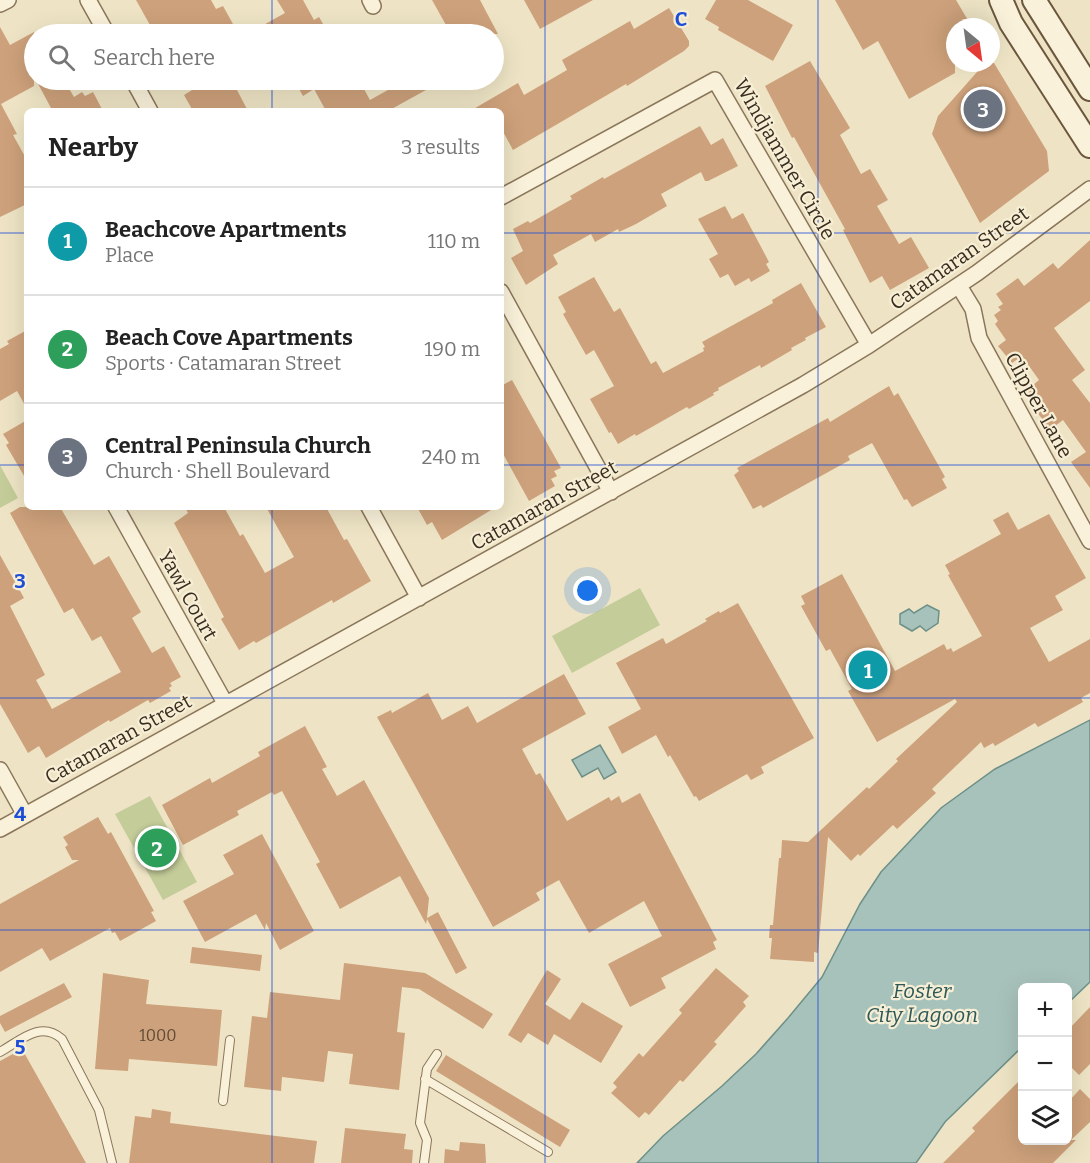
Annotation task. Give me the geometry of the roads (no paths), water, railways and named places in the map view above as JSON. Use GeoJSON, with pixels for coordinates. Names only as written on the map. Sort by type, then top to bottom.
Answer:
{"type":"FeatureCollection","features":[{"type":"Feature","properties":{"kind":"main road"},"geometry":{"type":"LineString","coordinates":[[1001,0],[1017,32],[1090,146]]}},
{"type":"Feature","properties":{"kind":"main road"},"geometry":{"type":"LineString","coordinates":[[1034,0],[1090,89]]}},
{"type":"Feature","properties":{"kind":"street"},"geometry":{"type":"LineString","coordinates":[[0,4],[8,0]]}},
{"type":"Feature","properties":{"kind":"street"},"geometry":{"type":"LineString","coordinates":[[88,0],[101,24]]}},
{"type":"Feature","properties":{"kind":"street","name":"Windjammer Circle"},"geometry":{"type":"LineString","coordinates":[[504,195],[715,80],[869,345]]}},
{"type":"Feature","properties":{"kind":"street"},"geometry":{"type":"LineString","coordinates":[[138,90],[148,108]]}},
{"type":"Feature","properties":{"kind":"street","name":"Catamaran Street"},"geometry":{"type":"LineString","coordinates":[[0,829],[793,391],[959,286],[1090,189]]}},
{"type":"Feature","properties":{"kind":"street","name":"Clipper Lane"},"geometry":{"type":"LineString","coordinates":[[959,286],[973,309],[979,338],[1090,541]]}},
{"type":"Feature","properties":{"kind":"street"},"geometry":{"type":"LineString","coordinates":[[504,297],[611,492]]}},
{"type":"Feature","properties":{"kind":"street","name":"Yawl Court"},"geometry":{"type":"LineString","coordinates":[[118,510],[225,703]]}},
{"type":"Feature","properties":{"kind":"street"},"geometry":{"type":"LineString","coordinates":[[371,510],[419,598]]}},
{"type":"Feature","properties":{"kind":"street"},"geometry":{"type":"LineString","coordinates":[[0,770],[25,814]]}},
{"type":"Feature","properties":{"kind":"lane"},"geometry":{"type":"LineString","coordinates":[[0,1052],[40,1030],[54,1031],[62,1039],[99,1110],[112,1163]]}},
{"type":"Feature","properties":{"kind":"lane"},"geometry":{"type":"LineString","coordinates":[[223,1101],[230,1040]]}},
{"type":"Feature","properties":{"kind":"lane"},"geometry":{"type":"LineString","coordinates":[[424,1163],[427,1140],[420,1123],[425,1079],[427,1069],[437,1054]]}},
{"type":"Feature","properties":{"kind":"lane"},"geometry":{"type":"LineString","coordinates":[[425,1079],[548,1152]]}},
{"type":"Feature","properties":{"kind":"water"},"geometry":{"type":"Polygon","coordinates":[[[927,605],[939,611],[938,623],[926,631],[920,626],[912,631],[900,624],[900,614],[909,609],[914,613],[927,605]]]}},
{"type":"Feature","properties":{"kind":"water","name":"Foster City Lagoon"},"geometry":{"type":"Polygon","coordinates":[[[1090,720],[1090,982],[1072,999],[1072,983],[1018,983],[1018,1051],[945,1122],[916,1163],[637,1163],[663,1136],[756,1054],[788,1018],[822,977],[860,904],[881,872],[941,808],[995,769],[1090,720]]]}},
{"type":"Feature","properties":{"kind":"water"},"geometry":{"type":"Polygon","coordinates":[[[600,745],[616,772],[604,779],[598,768],[582,777],[572,760],[600,745]]]}},
{"type":"Feature","properties":{"kind":"place","name":"Central Peninsula Church"},"geometry":{"type":"Point","coordinates":[983,109]}},
{"type":"Feature","properties":{"kind":"place","name":"Beachcove Apartments"},"geometry":{"type":"Point","coordinates":[868,670]}},
{"type":"Feature","properties":{"kind":"place","name":"Beach Cove Apartments"},"geometry":{"type":"Point","coordinates":[157,848]}}]}
